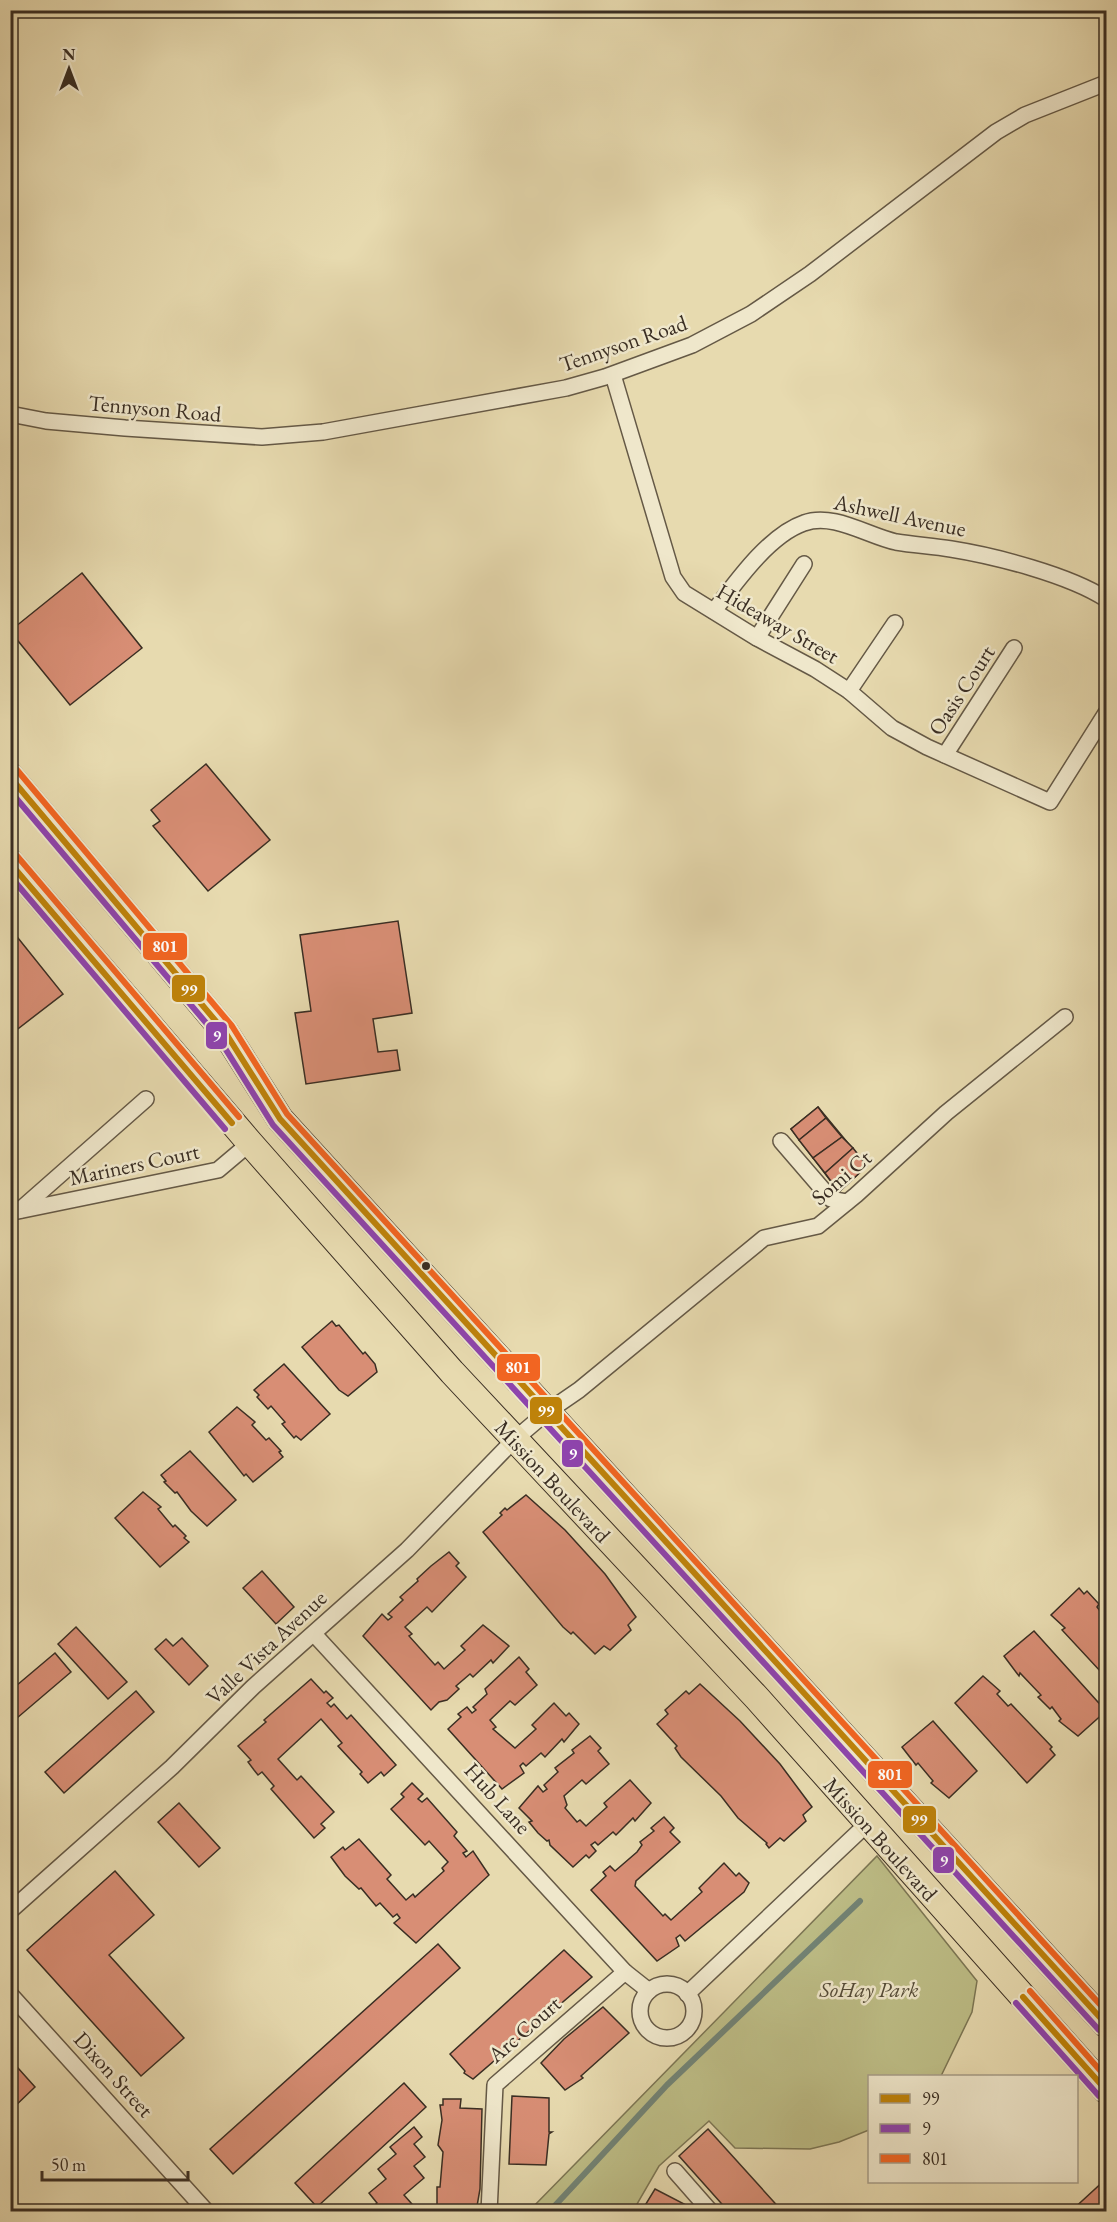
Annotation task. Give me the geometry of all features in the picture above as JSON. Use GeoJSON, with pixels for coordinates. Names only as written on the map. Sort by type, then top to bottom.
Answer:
{"type":"FeatureCollection","features":[{"type":"Feature","properties":{"kind":"main road","name":"Mission Boulevard"},"geometry":{"type":"LineString","coordinates":[[10,776],[225,1032],[280,1119],[1107,2024]]}},
{"type":"Feature","properties":{"kind":"main road","name":"Mission Boulevard"},"geometry":{"type":"LineString","coordinates":[[10,862],[250,1143],[514,1440],[757,1698],[867,1824],[1107,2090]]}},
{"type":"Feature","properties":{"kind":"street","name":"Tennyson Road"},"geometry":{"type":"LineString","coordinates":[[10,414],[46,421],[225,437],[262,437],[323,432],[425,414],[566,388],[612,375],[692,345],[751,314],[810,274],[996,132],[1025,115],[1107,83]]}},
{"type":"Feature","properties":{"kind":"street","name":"Hideaway Street"},"geometry":{"type":"LineString","coordinates":[[612,375],[673,577],[684,593],[849,691],[892,728],[945,755],[1050,802],[1107,713]]}},
{"type":"Feature","properties":{"kind":"street","name":"Tennyson Road"},"geometry":{"type":"LineString","coordinates":[[10,424],[46,421]]}},
{"type":"Feature","properties":{"kind":"street","name":"Ashwell Avenue"},"geometry":{"type":"LineString","coordinates":[[714,611],[742,574],[792,527],[807,521],[821,520],[896,542],[953,549],[1012,561],[1107,599]]}},
{"type":"Feature","properties":{"kind":"street"},"geometry":{"type":"LineString","coordinates":[[757,638],[804,564]]}},
{"type":"Feature","properties":{"kind":"street"},"geometry":{"type":"LineString","coordinates":[[849,691],[895,623]]}},
{"type":"Feature","properties":{"kind":"street","name":"Oasis Court"},"geometry":{"type":"LineString","coordinates":[[945,755],[1014,648]]}},
{"type":"Feature","properties":{"kind":"street","name":"Somi Ct"},"geometry":{"type":"LineString","coordinates":[[547,1412],[579,1390],[764,1238],[818,1226],[946,1113],[1065,1017]]}},
{"type":"Feature","properties":{"kind":"street","name":"Mariners Court"},"geometry":{"type":"LineString","coordinates":[[14,1214],[146,1100]]}},
{"type":"Feature","properties":{"kind":"street"},"geometry":{"type":"LineString","coordinates":[[782,1141],[831,1199],[847,1202]]}},
{"type":"Feature","properties":{"kind":"street","name":"Mariners Court"},"geometry":{"type":"LineString","coordinates":[[14,1214],[218,1170],[250,1143]]}},
{"type":"Feature","properties":{"kind":"street","name":"Valle Vista Avenue"},"geometry":{"type":"LineString","coordinates":[[10,1911],[172,1767],[253,1687],[407,1550],[514,1440],[547,1412]]}},
{"type":"Feature","properties":{"kind":"street","name":"Hub Lane"},"geometry":{"type":"LineString","coordinates":[[314,1634],[625,1972],[649,1991]]}},
{"type":"Feature","properties":{"kind":"street"},"geometry":{"type":"LineString","coordinates":[[687,1994],[867,1824]]}},
{"type":"Feature","properties":{"kind":"street","name":"Arc Court"},"geometry":{"type":"LineString","coordinates":[[489,2211],[495,2085],[625,1972]]}},
{"type":"Feature","properties":{"kind":"street"},"geometry":{"type":"LineString","coordinates":[[670,1984],[687,1994],[693,2007],[690,2024],[682,2033],[665,2038],[649,2031],[641,2020],[641,2002],[649,1991],[657,1986],[670,1984]]}},
{"type":"Feature","properties":{"kind":"street","name":"Dixon Street"},"geometry":{"type":"LineString","coordinates":[[10,1994],[207,2211]]}},
{"type":"Feature","properties":{"kind":"street"},"geometry":{"type":"LineString","coordinates":[[675,2171],[706,2210]]}},
{"type":"Feature","properties":{"kind":"green space","name":"SoHay Park"},"geometry":{"type":"Polygon","coordinates":[[[877,1856],[977,1981],[972,2012],[941,2075],[868,2075],[868,2130],[839,2142],[810,2149],[735,2148],[709,2121],[659,2166],[633,2211],[529,2211],[877,1856]]]}},
{"type":"Feature","properties":{"kind":"building"},"geometry":{"type":"Polygon","coordinates":[[[82,573],[142,648],[70,705],[10,631],[82,573]]]}},
{"type":"Feature","properties":{"kind":"building"},"geometry":{"type":"Polygon","coordinates":[[[206,764],[270,840],[208,891],[153,826],[160,821],[151,810],[206,764]]]}},
{"type":"Feature","properties":{"kind":"building"},"geometry":{"type":"Polygon","coordinates":[[[398,921],[412,1013],[373,1019],[378,1052],[397,1050],[400,1070],[306,1084],[295,1013],[311,1011],[300,935],[398,921]]]}},
{"type":"Feature","properties":{"kind":"building"},"geometry":{"type":"Polygon","coordinates":[[[10,928],[63,994],[10,1035],[10,928]]]}},
{"type":"Feature","properties":{"kind":"building"},"geometry":{"type":"Polygon","coordinates":[[[818,1107],[867,1166],[839,1192],[791,1129],[818,1107]]]}},
{"type":"Feature","properties":{"kind":"building"},"geometry":{"type":"Polygon","coordinates":[[[818,1107],[826,1118],[799,1140],[791,1129],[818,1107]]]}},
{"type":"Feature","properties":{"kind":"building"},"geometry":{"type":"Polygon","coordinates":[[[826,1118],[842,1137],[813,1158],[799,1140],[826,1118]]]}},
{"type":"Feature","properties":{"kind":"building"},"geometry":{"type":"Polygon","coordinates":[[[842,1137],[853,1148],[825,1173],[813,1158],[842,1137]]]}},
{"type":"Feature","properties":{"kind":"building"},"geometry":{"type":"Polygon","coordinates":[[[853,1148],[867,1166],[839,1192],[825,1173],[853,1148]]]}},
{"type":"Feature","properties":{"kind":"building"},"geometry":{"type":"Polygon","coordinates":[[[332,1321],[336,1326],[339,1325],[363,1354],[365,1352],[375,1364],[377,1372],[348,1396],[339,1390],[302,1347],[332,1321]]]}},
{"type":"Feature","properties":{"kind":"building"},"geometry":{"type":"Polygon","coordinates":[[[284,1364],[330,1414],[301,1440],[296,1436],[294,1438],[282,1424],[285,1422],[271,1406],[268,1409],[254,1390],[284,1364]]]}},
{"type":"Feature","properties":{"kind":"building"},"geometry":{"type":"Polygon","coordinates":[[[237,1407],[255,1422],[252,1425],[266,1440],[269,1438],[281,1451],[279,1452],[283,1457],[253,1482],[246,1474],[244,1476],[209,1432],[237,1407]]]}},
{"type":"Feature","properties":{"kind":"building"},"geometry":{"type":"Polygon","coordinates":[[[190,1451],[236,1500],[207,1526],[191,1511],[177,1492],[175,1493],[164,1482],[166,1481],[161,1475],[190,1451]]]}},
{"type":"Feature","properties":{"kind":"building"},"geometry":{"type":"Polygon","coordinates":[[[143,1492],[161,1507],[158,1509],[173,1527],[175,1525],[186,1536],[184,1538],[189,1542],[160,1567],[115,1518],[143,1492]]]}},
{"type":"Feature","properties":{"kind":"building"},"geometry":{"type":"Polygon","coordinates":[[[526,1495],[565,1530],[605,1574],[636,1617],[628,1625],[631,1630],[610,1650],[604,1646],[595,1654],[573,1632],[571,1634],[563,1627],[483,1532],[502,1515],[500,1513],[505,1508],[507,1510],[526,1495]]]}},
{"type":"Feature","properties":{"kind":"building"},"geometry":{"type":"Polygon","coordinates":[[[449,1552],[459,1563],[456,1566],[466,1577],[432,1612],[427,1607],[405,1627],[412,1634],[409,1636],[435,1665],[438,1662],[444,1669],[465,1650],[461,1646],[483,1625],[509,1646],[493,1663],[491,1660],[473,1677],[470,1674],[456,1686],[459,1689],[431,1710],[363,1636],[382,1614],[388,1620],[392,1617],[388,1614],[403,1600],[400,1597],[431,1566],[449,1552]]]}},
{"type":"Feature","properties":{"kind":"building"},"geometry":{"type":"Polygon","coordinates":[[[262,1571],[294,1607],[276,1624],[243,1588],[262,1571]]]}},
{"type":"Feature","properties":{"kind":"building"},"geometry":{"type":"Polygon","coordinates":[[[1079,1588],[1084,1594],[1087,1591],[1099,1604],[1097,1607],[1106,1619],[1106,1675],[1062,1630],[1065,1628],[1051,1615],[1079,1588]]]}},
{"type":"Feature","properties":{"kind":"building"},"geometry":{"type":"Polygon","coordinates":[[[76,1627],[127,1682],[108,1699],[58,1644],[76,1627]]]}},
{"type":"Feature","properties":{"kind":"building"},"geometry":{"type":"Polygon","coordinates":[[[1034,1631],[1106,1711],[1078,1736],[1059,1721],[1061,1719],[1052,1707],[1050,1709],[1038,1697],[1041,1695],[1020,1673],[1019,1676],[1004,1656],[1034,1631]]]}},
{"type":"Feature","properties":{"kind":"building"},"geometry":{"type":"Polygon","coordinates":[[[182,1638],[208,1666],[189,1685],[155,1649],[166,1639],[173,1646],[182,1638]]]}},
{"type":"Feature","properties":{"kind":"building"},"geometry":{"type":"Polygon","coordinates":[[[55,1653],[71,1672],[10,1724],[10,1691],[55,1653]]]}},
{"type":"Feature","properties":{"kind":"building"},"geometry":{"type":"Polygon","coordinates":[[[519,1657],[529,1669],[526,1672],[537,1685],[515,1705],[510,1701],[490,1720],[496,1727],[493,1729],[515,1748],[536,1729],[532,1725],[554,1703],[566,1716],[569,1713],[579,1724],[564,1742],[562,1739],[545,1757],[541,1753],[526,1766],[523,1763],[520,1766],[524,1773],[502,1789],[448,1729],[461,1717],[458,1714],[467,1707],[472,1713],[476,1710],[473,1707],[487,1694],[485,1689],[519,1657]]]}},
{"type":"Feature","properties":{"kind":"building"},"geometry":{"type":"Polygon","coordinates":[[[983,1676],[1000,1691],[997,1694],[1008,1706],[1011,1704],[1052,1747],[1050,1749],[1055,1755],[1027,1783],[955,1703],[983,1676]]]}},
{"type":"Feature","properties":{"kind":"building"},"geometry":{"type":"Polygon","coordinates":[[[311,1679],[324,1693],[326,1691],[333,1698],[327,1703],[331,1707],[334,1704],[347,1719],[351,1715],[396,1765],[384,1776],[381,1772],[368,1783],[360,1774],[362,1772],[338,1746],[342,1743],[321,1719],[278,1759],[297,1780],[301,1776],[334,1812],[321,1824],[325,1828],[314,1838],[271,1789],[274,1786],[262,1772],[258,1775],[248,1762],[251,1760],[238,1746],[311,1679]]]}},
{"type":"Feature","properties":{"kind":"building"},"geometry":{"type":"Polygon","coordinates":[[[700,1684],[740,1721],[780,1764],[812,1807],[803,1815],[806,1821],[784,1841],[780,1838],[769,1848],[767,1843],[738,1818],[721,1796],[681,1757],[675,1748],[677,1746],[657,1724],[668,1714],[665,1710],[686,1691],[689,1694],[700,1684]]]}},
{"type":"Feature","properties":{"kind":"building"},"geometry":{"type":"Polygon","coordinates":[[[136,1691],[154,1712],[64,1793],[45,1772],[136,1691]]]}},
{"type":"Feature","properties":{"kind":"building"},"geometry":{"type":"Polygon","coordinates":[[[933,1721],[977,1771],[949,1798],[931,1783],[933,1781],[902,1747],[933,1721]]]}},
{"type":"Feature","properties":{"kind":"building"},"geometry":{"type":"Polygon","coordinates":[[[590,1736],[601,1748],[598,1751],[609,1764],[586,1784],[582,1780],[564,1796],[567,1805],[565,1808],[577,1822],[580,1820],[586,1826],[607,1807],[604,1803],[630,1780],[651,1803],[635,1821],[633,1818],[616,1835],[613,1832],[598,1845],[595,1842],[591,1845],[596,1851],[589,1858],[586,1855],[573,1867],[550,1845],[549,1840],[547,1841],[538,1833],[529,1822],[532,1821],[519,1808],[538,1786],[543,1792],[547,1789],[544,1785],[558,1772],[555,1768],[574,1753],[572,1750],[590,1736]]]}},
{"type":"Feature","properties":{"kind":"building"},"geometry":{"type":"Polygon","coordinates":[[[412,1783],[423,1794],[418,1799],[422,1802],[427,1798],[457,1832],[454,1836],[467,1851],[463,1853],[466,1857],[473,1851],[489,1875],[416,1943],[394,1923],[400,1918],[397,1914],[393,1917],[380,1903],[376,1906],[361,1888],[359,1889],[345,1876],[331,1857],[343,1847],[345,1850],[359,1839],[391,1875],[387,1879],[406,1900],[413,1894],[415,1897],[444,1871],[442,1868],[448,1862],[429,1841],[425,1845],[391,1809],[404,1797],[401,1794],[412,1783]]]}},
{"type":"Feature","properties":{"kind":"building"},"geometry":{"type":"Polygon","coordinates":[[[179,1803],[220,1848],[199,1867],[158,1822],[179,1803]]]}},
{"type":"Feature","properties":{"kind":"building"},"geometry":{"type":"Polygon","coordinates":[[[664,1817],[674,1828],[670,1832],[680,1842],[636,1881],[635,1886],[663,1916],[665,1914],[671,1920],[702,1892],[699,1888],[724,1863],[736,1876],[739,1873],[749,1883],[744,1892],[685,1941],[680,1935],[676,1938],[679,1946],[657,1961],[591,1890],[606,1876],[603,1872],[610,1866],[615,1871],[637,1852],[642,1845],[640,1842],[654,1831],[651,1828],[664,1817]]]}},
{"type":"Feature","properties":{"kind":"building"},"geometry":{"type":"Polygon","coordinates":[[[115,1871],[154,1915],[109,1955],[184,2038],[141,2076],[27,1950],[115,1871]]]}},
{"type":"Feature","properties":{"kind":"building"},"geometry":{"type":"Polygon","coordinates":[[[438,1944],[460,1968],[233,2174],[210,2149],[438,1944]]]}},
{"type":"Feature","properties":{"kind":"building"},"geometry":{"type":"Polygon","coordinates":[[[564,1950],[592,1977],[473,2079],[464,2073],[465,2071],[450,2054],[564,1950]]]}},
{"type":"Feature","properties":{"kind":"building"},"geometry":{"type":"Polygon","coordinates":[[[603,2007],[629,2033],[581,2076],[583,2078],[565,2090],[541,2063],[564,2039],[603,2007]]]}},
{"type":"Feature","properties":{"kind":"building"},"geometry":{"type":"Polygon","coordinates":[[[18,2068],[35,2087],[13,2108],[10,2106],[10,2075],[18,2068]]]}},
{"type":"Feature","properties":{"kind":"building"},"geometry":{"type":"Polygon","coordinates":[[[404,2083],[426,2107],[317,2207],[295,2183],[404,2083]]]}},
{"type":"Feature","properties":{"kind":"building"},"geometry":{"type":"Polygon","coordinates":[[[512,2096],[549,2098],[549,2132],[552,2132],[549,2134],[546,2165],[509,2164],[512,2096]]]}},
{"type":"Feature","properties":{"kind":"building"},"geometry":{"type":"Polygon","coordinates":[[[443,2099],[461,2099],[460,2108],[482,2109],[480,2189],[476,2212],[437,2212],[437,2187],[440,2187],[443,2152],[438,2145],[442,2120],[440,2105],[443,2105],[443,2099]]]}},
{"type":"Feature","properties":{"kind":"building"},"geometry":{"type":"Polygon","coordinates":[[[414,2127],[422,2137],[414,2144],[425,2157],[414,2166],[424,2178],[404,2195],[419,2212],[368,2212],[377,2203],[369,2193],[386,2179],[378,2169],[396,2154],[390,2147],[414,2127]]]}},
{"type":"Feature","properties":{"kind":"building"},"geometry":{"type":"Polygon","coordinates":[[[708,2129],[783,2212],[729,2212],[679,2156],[708,2129]]]}},
{"type":"Feature","properties":{"kind":"building"},"geometry":{"type":"Polygon","coordinates":[[[1106,2179],[1106,2212],[1070,2212],[1106,2179]]]}},
{"type":"Feature","properties":{"kind":"building"},"geometry":{"type":"Polygon","coordinates":[[[655,2189],[690,2207],[688,2212],[641,2212],[655,2189]]]}},
{"type":"Feature","properties":{"kind":"waterway"},"geometry":{"type":"LineString","coordinates":[[549,2212],[667,2085],[860,1901]]}},
{"type":"Feature","properties":{"kind":"transit line","name":"801"},"geometry":{"type":"LineString","coordinates":[[17,770],[232,1026],[287,1114],[1106,2011]]}},
{"type":"Feature","properties":{"kind":"transit line","name":"99"},"geometry":{"type":"LineString","coordinates":[[10,777],[225,1032],[280,1119],[1106,2024]]}},
{"type":"Feature","properties":{"kind":"transit line","name":"9"},"geometry":{"type":"LineString","coordinates":[[10,791],[218,1037],[273,1125],[1099,2030]]}},
{"type":"Feature","properties":{"kind":"transit line","name":"801"},"geometry":{"type":"LineString","coordinates":[[17,856],[239,1117]]}},
{"type":"Feature","properties":{"kind":"transit line","name":"99"},"geometry":{"type":"LineString","coordinates":[[10,863],[232,1123]]}},
{"type":"Feature","properties":{"kind":"transit line","name":"9"},"geometry":{"type":"LineString","coordinates":[[10,876],[225,1129]]}},
{"type":"Feature","properties":{"kind":"transit line","name":"801"},"geometry":{"type":"LineString","coordinates":[[1030,1991],[1106,2077]]}},
{"type":"Feature","properties":{"kind":"transit line","name":"99"},"geometry":{"type":"LineString","coordinates":[[1023,1997],[1106,2090]]}},
{"type":"Feature","properties":{"kind":"transit line","name":"9"},"geometry":{"type":"LineString","coordinates":[[1016,2003],[1099,2096]]}}]}
